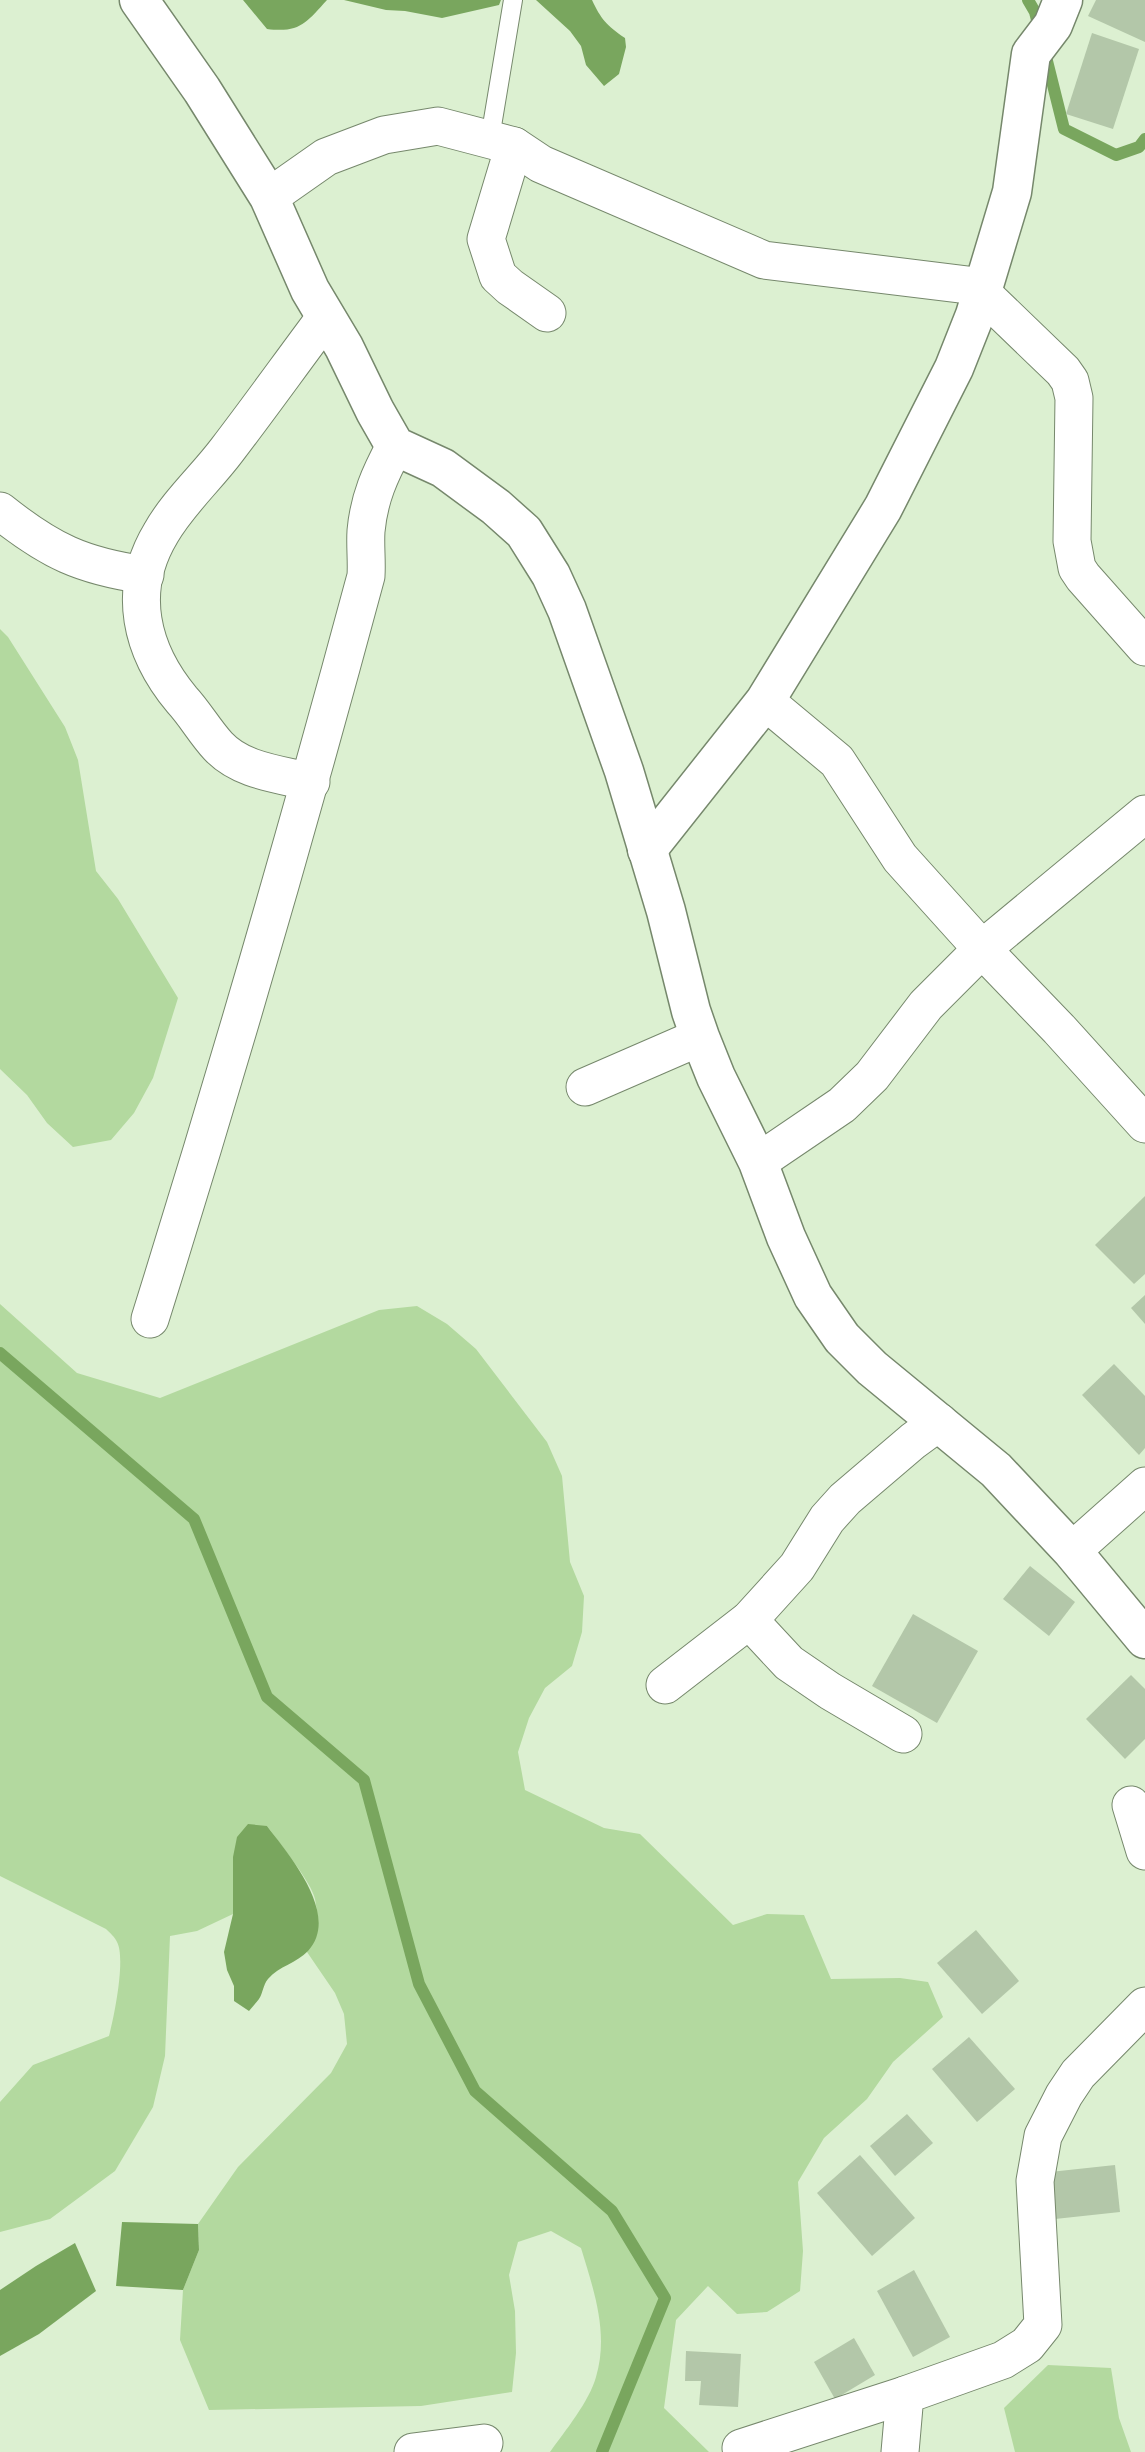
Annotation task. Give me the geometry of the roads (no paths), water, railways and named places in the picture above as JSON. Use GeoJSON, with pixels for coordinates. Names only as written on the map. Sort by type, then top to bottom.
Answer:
{"type":"FeatureCollection","features":[{"type":"Feature","properties":{"kind":"street"},"geometry":{"type":"LineString","coordinates":[[139,0],[202,90],[269,197],[325,318],[344,347],[395,446],[443,468],[496,507],[524,532],[551,576],[567,610],[624,771],[700,1037],[716,1077],[758,1162],[786,1237],[813,1296],[842,1338],[872,1368],[996,1470],[1072,1551],[1145,1639]]}},
{"type":"Feature","properties":{"kind":"street"},"geometry":{"type":"LineString","coordinates":[[647,850],[765,701],[883,508],[954,368],[975,315],[1012,192],[1049,27]]}},
{"type":"Feature","properties":{"kind":"street"},"geometry":{"type":"LineString","coordinates":[[269,197],[327,158],[384,135],[438,126],[502,142],[541,164],[764,260],[983,290],[1070,381],[1074,398],[1072,541],[1077,568],[1145,647]]}},
{"type":"Feature","properties":{"kind":"street"},"geometry":{"type":"LineString","coordinates":[[502,142],[486,239],[498,276],[547,313]]}},
{"type":"Feature","properties":{"kind":"street"},"geometry":{"type":"LineString","coordinates":[[311,782],[248,766],[218,746],[164,678],[153,657],[146,638],[142,613],[142,587],[161,533],[325,318]]}},
{"type":"Feature","properties":{"kind":"street"},"geometry":{"type":"LineString","coordinates":[[149,1319],[214,1112],[311,782],[366,576],[366,532],[376,481],[395,446]]}},
{"type":"Feature","properties":{"kind":"street"},"geometry":{"type":"LineString","coordinates":[[0,511],[25,531],[62,553],[93,566],[145,576]]}},
{"type":"Feature","properties":{"kind":"street"},"geometry":{"type":"LineString","coordinates":[[765,701],[837,761],[900,858],[1145,1124]]}},
{"type":"Feature","properties":{"kind":"street"},"geometry":{"type":"LineString","coordinates":[[758,1162],[842,1105],[872,1076],[926,1005],[982,949],[1145,814]]}},
{"type":"Feature","properties":{"kind":"street"},"geometry":{"type":"LineString","coordinates":[[585,1087],[700,1037]]}},
{"type":"Feature","properties":{"kind":"street"},"geometry":{"type":"LineString","coordinates":[[665,1685],[749,1620],[797,1567],[827,1519],[845,1499],[939,1422]]}},
{"type":"Feature","properties":{"kind":"street"},"geometry":{"type":"LineString","coordinates":[[1072,1551],[1145,1486]]}},
{"type":"Feature","properties":{"kind":"street"},"geometry":{"type":"LineString","coordinates":[[749,1620],[789,1663],[903,1734]]}},
{"type":"Feature","properties":{"kind":"street"},"geometry":{"type":"LineString","coordinates":[[1131,1805],[1145,1851]]}},
{"type":"Feature","properties":{"kind":"street"},"geometry":{"type":"LineString","coordinates":[[741,2448],[1003,2360],[1027,2345],[1042,2325],[1035,2181],[1044,2136],[1063,2095],[1078,2074],[1145,2006]]}},
{"type":"Feature","properties":{"kind":"street"},"geometry":{"type":"LineString","coordinates":[[900,2452],[905,2395]]}},
{"type":"Feature","properties":{"kind":"street"},"geometry":{"type":"LineString","coordinates":[[413,2452],[484,2443]]}},
{"type":"Feature","properties":{"kind":"lane"},"geometry":{"type":"LineString","coordinates":[[502,142],[513,0]]}},
{"type":"Feature","properties":{"kind":"waterway"},"geometry":{"type":"LineString","coordinates":[[1028,0],[1035,12],[1040,32]]}},
{"type":"Feature","properties":{"kind":"waterway"},"geometry":{"type":"LineString","coordinates":[[1045,53],[1064,129],[1116,155],[1139,147],[1145,139]]}},
{"type":"Feature","properties":{"kind":"waterway"},"geometry":{"type":"LineString","coordinates":[[0,1353],[194,1519],[267,1697],[364,1780],[419,1984],[475,2091],[612,2211],[665,2298],[602,2452]]}}]}
